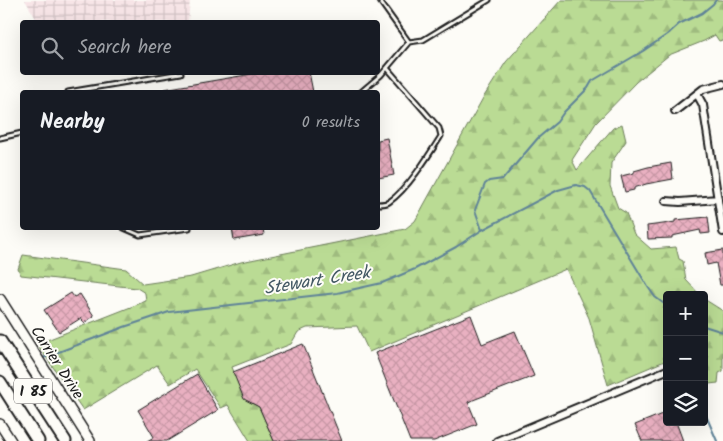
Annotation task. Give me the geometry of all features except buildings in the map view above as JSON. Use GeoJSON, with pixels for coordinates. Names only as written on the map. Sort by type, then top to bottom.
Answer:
{"type":"FeatureCollection","features":[{"type":"Feature","properties":{"kind":"highway","name":"I 85"},"geometry":{"type":"LineString","coordinates":[[0,341],[65,441]]}},
{"type":"Feature","properties":{"kind":"highway","name":"I 85"},"geometry":{"type":"LineString","coordinates":[[0,382],[38,441]]}},
{"type":"Feature","properties":{"kind":"street"},"geometry":{"type":"LineString","coordinates":[[675,111],[709,86],[723,84]]}},
{"type":"Feature","properties":{"kind":"street"},"geometry":{"type":"LineString","coordinates":[[697,94],[703,105],[723,232]]}},
{"type":"Feature","properties":{"kind":"street"},"geometry":{"type":"LineString","coordinates":[[666,201],[680,202],[718,199]]}},
{"type":"Feature","properties":{"kind":"street","name":"Carrier Drive"},"geometry":{"type":"LineString","coordinates":[[0,300],[90,441]]}},
{"type":"Feature","properties":{"kind":"street"},"geometry":{"type":"LineString","coordinates":[[498,441],[663,372]]}},
{"type":"Feature","properties":{"kind":"street"},"geometry":{"type":"LineString","coordinates":[[0,424],[11,441]]}},
{"type":"Feature","properties":{"kind":"lane"},"geometry":{"type":"LineString","coordinates":[[380,0],[409,42]]}},
{"type":"Feature","properties":{"kind":"lane"},"geometry":{"type":"LineString","coordinates":[[380,74],[409,42],[423,40],[489,0]]}},
{"type":"Feature","properties":{"kind":"lane"},"geometry":{"type":"LineString","coordinates":[[380,204],[388,203],[406,185],[424,163],[441,136],[439,128],[387,68]]}},
{"type":"Feature","properties":{"kind":"lane"},"geometry":{"type":"LineString","coordinates":[[80,90],[169,75]]}},
{"type":"Feature","properties":{"kind":"lane"},"geometry":{"type":"LineString","coordinates":[[363,90],[379,75]]}},
{"type":"Feature","properties":{"kind":"lane"},"geometry":{"type":"LineString","coordinates":[[0,138],[20,133]]}},
{"type":"Feature","properties":{"kind":"lane"},"geometry":{"type":"LineString","coordinates":[[129,230],[140,235],[171,230]]}},
{"type":"Feature","properties":{"kind":"shaded area"},"geometry":{"type":"Polygon","coordinates":[[[25,0],[190,0],[188,20],[37,20],[25,0]]]}},
{"type":"Feature","properties":{"kind":"green space"},"geometry":{"type":"Polygon","coordinates":[[[561,0],[723,0],[723,40],[719,41],[715,35],[669,55],[636,82],[596,123],[572,160],[577,170],[613,128],[622,124],[626,141],[611,163],[610,186],[618,208],[626,213],[634,234],[651,249],[676,247],[679,259],[683,261],[686,280],[696,291],[663,291],[663,362],[608,385],[589,318],[566,269],[369,352],[357,326],[307,328],[298,332],[291,344],[232,367],[244,398],[259,407],[274,441],[250,441],[228,405],[221,408],[195,369],[170,384],[157,365],[83,410],[39,347],[42,342],[146,301],[145,293],[137,288],[21,275],[18,269],[23,255],[126,269],[143,284],[191,277],[241,262],[405,229],[415,221],[483,98],[506,62],[561,0]]]}},
{"type":"Feature","properties":{"kind":"green space"},"geometry":{"type":"Polygon","coordinates":[[[708,302],[723,311],[723,371],[719,373],[718,383],[709,384],[708,302]]]}},
{"type":"Feature","properties":{"kind":"waterway","name":"Stewart Creek"},"geometry":{"type":"LineString","coordinates":[[482,230],[475,210],[485,184],[489,181],[503,179],[538,138],[557,122],[564,112],[588,88],[592,81],[643,51],[679,24],[702,13],[716,0]]}},
{"type":"Feature","properties":{"kind":"waterway","name":"Stewart Creek"},"geometry":{"type":"LineString","coordinates":[[43,358],[169,312],[337,293],[382,283],[415,269],[456,247],[482,230],[558,190],[576,185],[585,187],[590,191],[648,287],[655,297],[663,303]]}},
{"type":"Feature","properties":{"kind":"waterway"},"geometry":{"type":"LineString","coordinates":[[708,327],[723,332]]}},
{"type":"Feature","properties":{"kind":"waterway"},"geometry":{"type":"LineString","coordinates":[[708,420],[717,441]]}}]}
